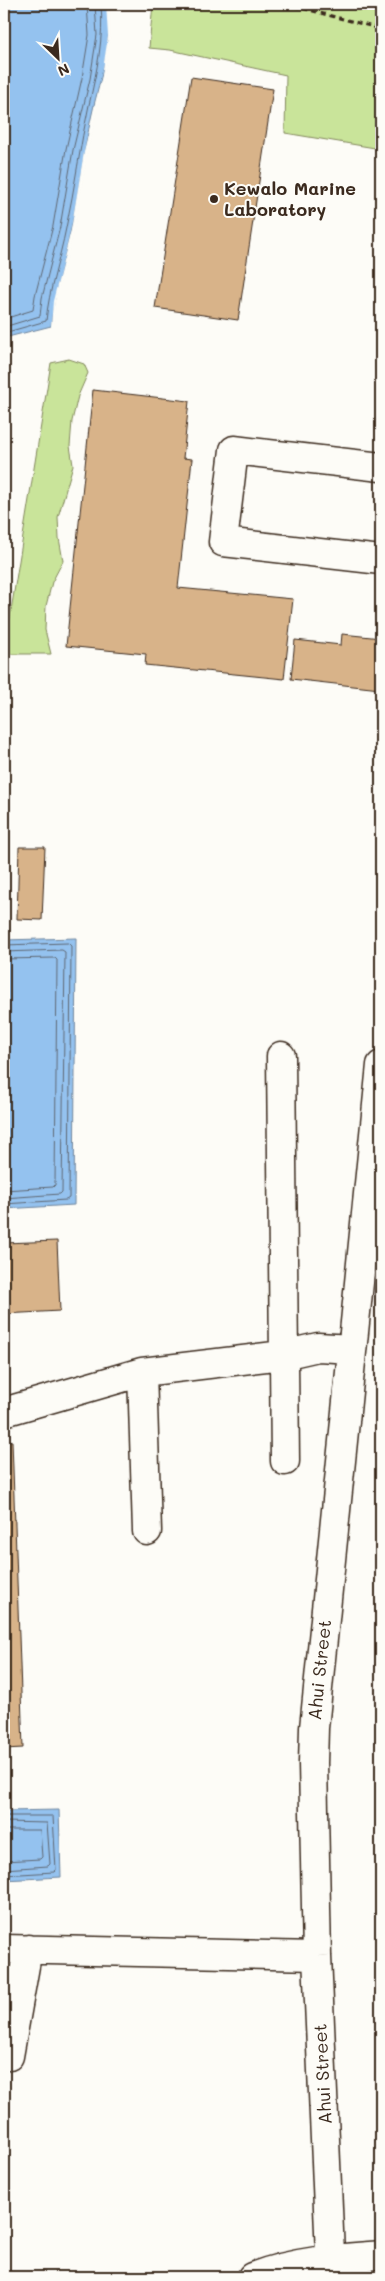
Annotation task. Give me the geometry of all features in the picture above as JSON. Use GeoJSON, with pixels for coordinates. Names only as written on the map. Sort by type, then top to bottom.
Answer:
{"type":"FeatureCollection","features":[{"type":"Feature","properties":{"kind":"street"},"geometry":{"type":"LineString","coordinates":[[381,467],[234,450],[222,542],[381,560]]}},
{"type":"Feature","properties":{"kind":"street"},"geometry":{"type":"LineString","coordinates":[[281,1056],[286,1461]]}},
{"type":"Feature","properties":{"kind":"street","name":"Ahui Street"},"geometry":{"type":"LineString","coordinates":[[331,2268],[317,1956],[313,1773],[314,1728],[381,1065]]}},
{"type":"Feature","properties":{"kind":"street"},"geometry":{"type":"LineString","coordinates":[[4,1412],[142,1372],[284,1355],[318,1347],[352,1349]]}},
{"type":"Feature","properties":{"kind":"street"},"geometry":{"type":"LineString","coordinates":[[142,1372],[147,1531]]}},
{"type":"Feature","properties":{"kind":"street"},"geometry":{"type":"LineString","coordinates":[[4,2055],[9,2056],[16,1949],[317,1956]]}},
{"type":"Feature","properties":{"kind":"street"},"geometry":{"type":"LineString","coordinates":[[252,2277],[268,2271],[331,2268],[381,2255]]}},
{"type":"Feature","properties":{"kind":"path"},"geometry":{"type":"LineString","coordinates":[[286,4],[381,29]]}},
{"type":"Feature","properties":{"kind":"green space"},"geometry":{"type":"Polygon","coordinates":[[[153,4],[353,4],[381,12],[381,149],[285,133],[286,75],[170,50],[149,48],[153,4]]]}},
{"type":"Feature","properties":{"kind":"green space"},"geometry":{"type":"Polygon","coordinates":[[[69,359],[84,364],[88,373],[78,396],[72,421],[70,446],[73,465],[58,517],[63,561],[52,582],[46,606],[45,630],[51,654],[4,654],[51,363],[69,359]]]}},
{"type":"Feature","properties":{"kind":"water"},"geometry":{"type":"Polygon","coordinates":[[[4,4],[106,4],[109,29],[106,55],[91,120],[51,326],[4,338],[4,4]]]}},
{"type":"Feature","properties":{"kind":"water"},"geometry":{"type":"Polygon","coordinates":[[[76,938],[74,1205],[4,1209],[4,940],[76,938]]]}},
{"type":"Feature","properties":{"kind":"water"},"geometry":{"type":"Polygon","coordinates":[[[59,1810],[61,1877],[4,1880],[4,1811],[59,1810]]]}},
{"type":"Feature","properties":{"kind":"pier"},"geometry":{"type":"Polygon","coordinates":[[[106,4],[108,4],[110,10],[110,36],[103,82],[87,153],[74,230],[55,301],[53,327],[51,326],[53,301],[71,230],[84,152],[101,82],[108,36],[106,4]]]}},
{"type":"Feature","properties":{"kind":"building","name":"Kewalo Marine Laboratory"},"geometry":{"type":"Polygon","coordinates":[[[191,77],[273,89],[238,320],[155,308],[191,77]]]}},
{"type":"Feature","properties":{"kind":"building"},"geometry":{"type":"Polygon","coordinates":[[[93,390],[189,401],[183,458],[192,459],[178,588],[293,599],[284,679],[145,665],[146,654],[66,646],[93,390]]]}},
{"type":"Feature","properties":{"kind":"building"},"geometry":{"type":"Polygon","coordinates":[[[342,634],[381,638],[380,689],[291,679],[295,640],[341,645],[342,634]]]}},
{"type":"Feature","properties":{"kind":"building"},"geometry":{"type":"Polygon","coordinates":[[[19,847],[45,847],[42,920],[17,919],[19,847]]]}},
{"type":"Feature","properties":{"kind":"building"},"geometry":{"type":"Polygon","coordinates":[[[57,1241],[60,1311],[4,1314],[4,1243],[57,1241]]]}},
{"type":"Feature","properties":{"kind":"building"},"geometry":{"type":"Polygon","coordinates":[[[4,1441],[12,1441],[23,1748],[4,1749],[4,1441]]]}},
{"type":"Feature","properties":{"kind":"place","name":"Kewalo Marine Laboratory"},"geometry":{"type":"Point","coordinates":[214,199]}}]}
